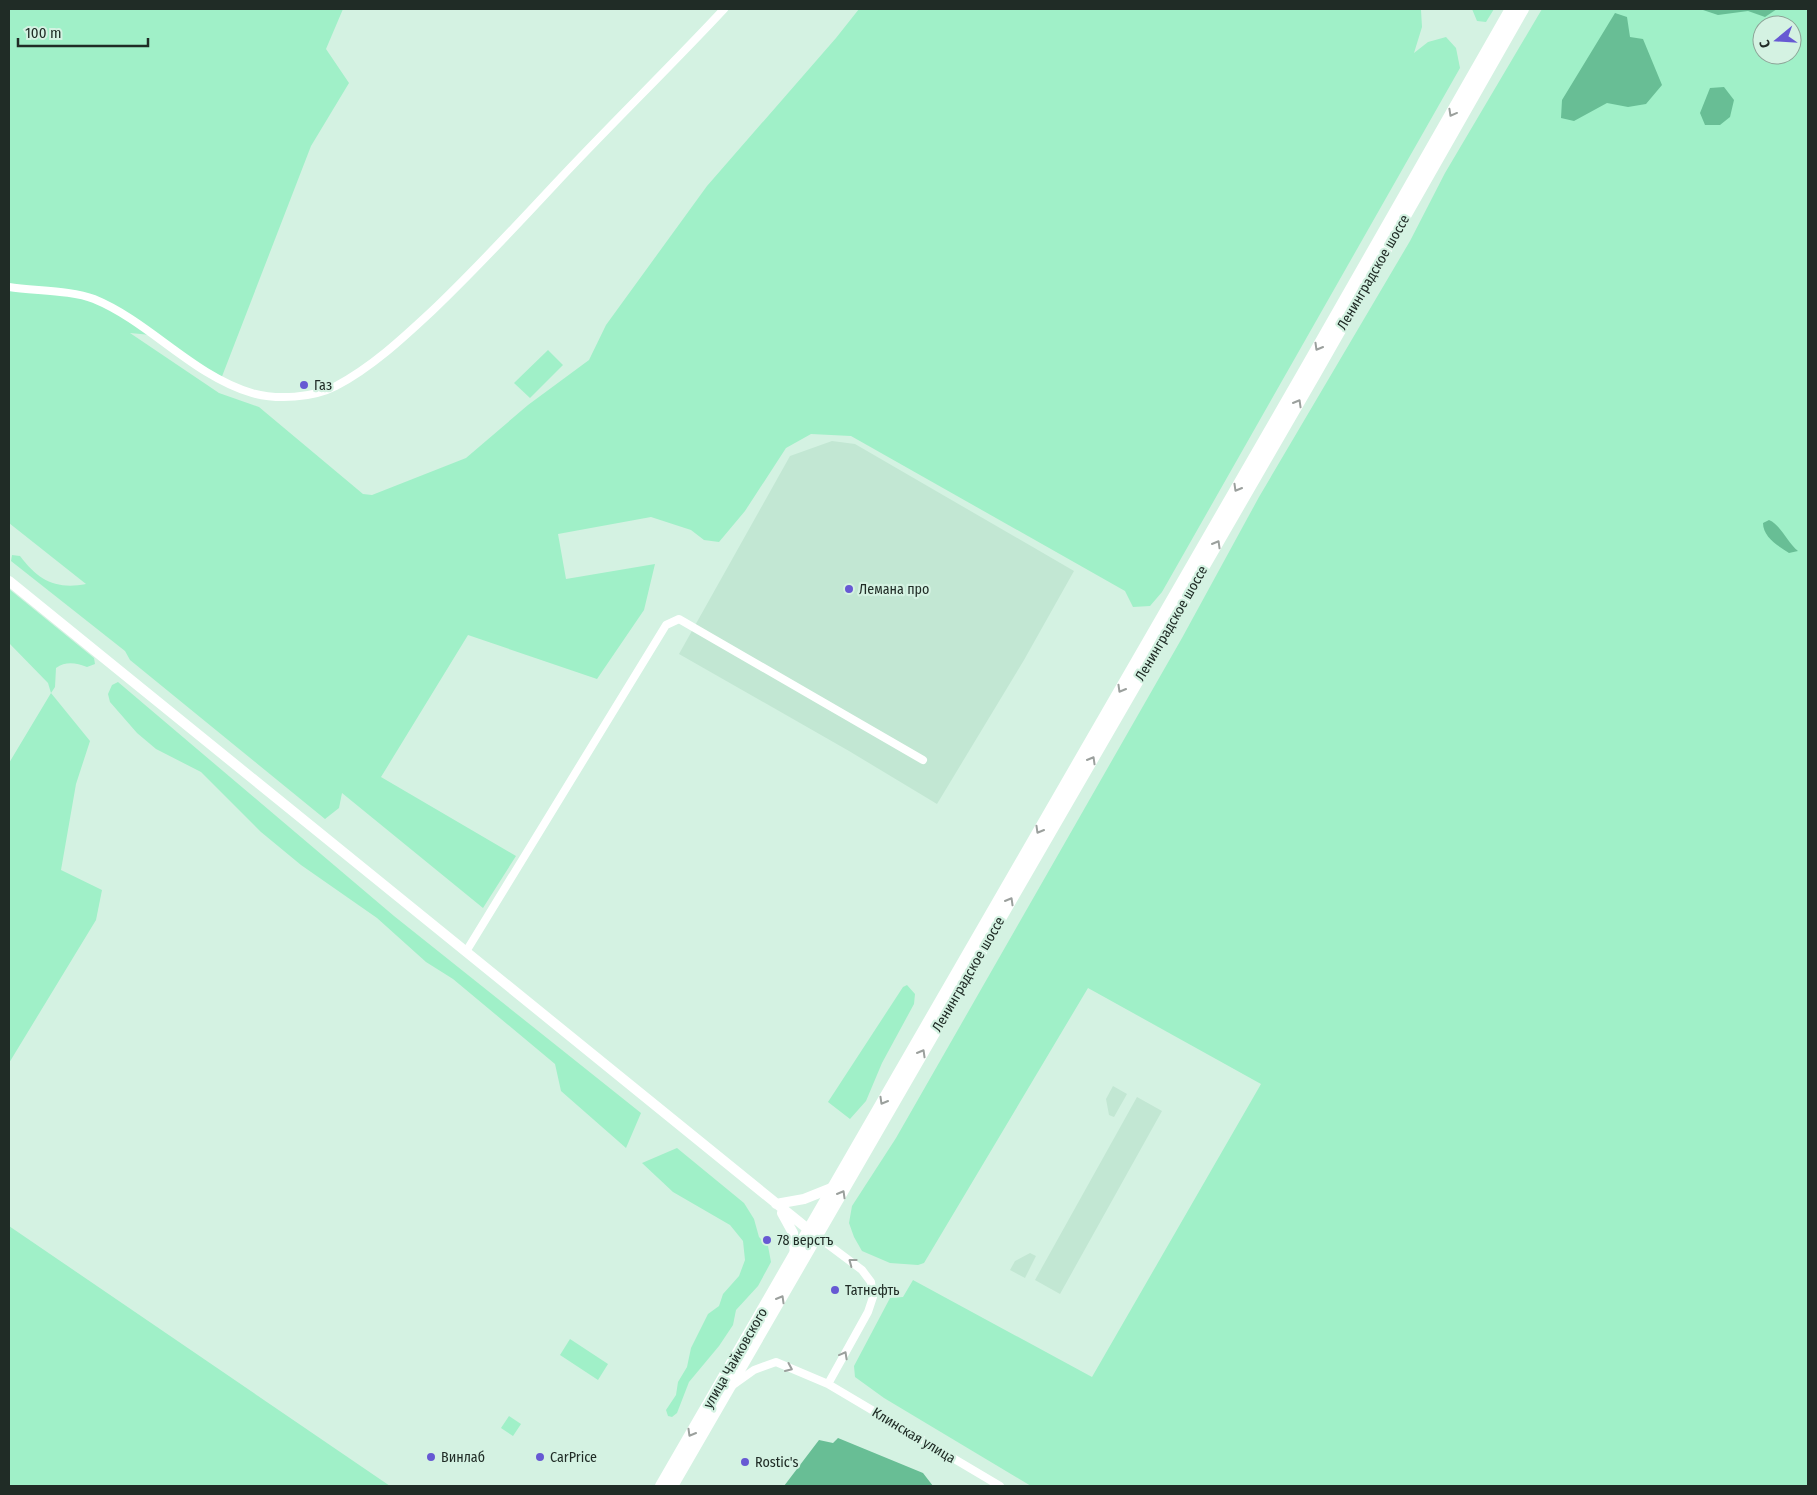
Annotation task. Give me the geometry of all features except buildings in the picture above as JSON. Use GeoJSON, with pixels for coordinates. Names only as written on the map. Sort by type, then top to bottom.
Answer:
{"type":"FeatureCollection","features":[{"type":"Feature","properties":{"kind":"highway","name":"Ленинградское шоссе"},"geometry":{"type":"LineString","coordinates":[[814,1234],[834,1187],[1511,9]]}},
{"type":"Feature","properties":{"kind":"highway","name":"Ленинградское шоссе"},"geometry":{"type":"LineString","coordinates":[[814,1234],[1523,9]]}},
{"type":"Feature","properties":{"kind":"highway","name":"улица Чайковского"},"geometry":{"type":"LineString","coordinates":[[661,1486],[795,1255],[814,1234]]}},
{"type":"Feature","properties":{"kind":"highway","name":"улица Чайковского"},"geometry":{"type":"LineString","coordinates":[[672,1486],[730,1387],[814,1234]]}},
{"type":"Feature","properties":{"kind":"street"},"geometry":{"type":"LineString","coordinates":[[9,287],[92,298],[117,310],[195,366],[253,393],[280,396],[321,392],[337,386],[396,344],[468,277],[724,9]]}},
{"type":"Feature","properties":{"kind":"street"},"geometry":{"type":"LineString","coordinates":[[9,581],[171,714],[467,950],[776,1204],[862,1270],[871,1282],[873,1296],[868,1312],[828,1384]]}},
{"type":"Feature","properties":{"kind":"street"},"geometry":{"type":"LineString","coordinates":[[467,950],[666,625],[679,619],[923,760]]}},
{"type":"Feature","properties":{"kind":"street"},"geometry":{"type":"LineString","coordinates":[[776,1204],[804,1199],[834,1187]]}},
{"type":"Feature","properties":{"kind":"street"},"geometry":{"type":"LineString","coordinates":[[776,1204],[790,1225],[795,1255]]}},
{"type":"Feature","properties":{"kind":"street","name":"Клинская улица"},"geometry":{"type":"LineString","coordinates":[[730,1387],[754,1370],[776,1362],[828,1384],[1000,1486]]}},
{"type":"Feature","properties":{"kind":"shaded area"},"geometry":{"type":"Polygon","coordinates":[[[9,9],[343,9],[326,49],[349,83],[311,146],[221,379],[151,335],[130,333],[219,393],[259,407],[363,494],[372,495],[466,458],[528,405],[589,360],[606,325],[707,186],[859,9],[1418,9],[1421,10],[1422,27],[1414,53],[1428,42],[1446,37],[1456,48],[1460,68],[1162,592],[1150,606],[1133,607],[1125,591],[851,436],[811,434],[786,448],[745,511],[719,542],[704,540],[691,530],[651,517],[558,534],[566,579],[655,564],[644,610],[597,679],[468,635],[381,777],[516,856],[483,908],[342,793],[339,808],[325,819],[130,660],[125,651],[11,561],[12,555],[20,556],[41,577],[57,584],[75,586],[86,584],[9,523],[9,9]]]}},
{"type":"Feature","properties":{"kind":"shaded area"},"geometry":{"type":"Polygon","coordinates":[[[1472,9],[1494,9],[1486,22],[1477,21],[1472,9]]]}},
{"type":"Feature","properties":{"kind":"shaded area"},"geometry":{"type":"Polygon","coordinates":[[[1542,9],[1808,10],[1808,1486],[1031,1486],[884,1398],[855,1377],[854,1366],[890,1298],[903,1297],[913,1280],[1092,1377],[1261,1084],[1088,988],[924,1263],[918,1265],[890,1263],[862,1251],[849,1223],[852,1206],[896,1138],[1182,638],[1259,497],[1410,241],[1445,173],[1542,9]]]}},
{"type":"Feature","properties":{"kind":"shaded area"},"geometry":{"type":"Polygon","coordinates":[[[1700,9],[1777,9],[1768,15],[1759,15],[1748,11],[1718,15],[1700,9]]]}},
{"type":"Feature","properties":{"kind":"shaded area"},"geometry":{"type":"Polygon","coordinates":[[[1615,13],[1627,17],[1630,37],[1643,39],[1662,85],[1646,104],[1628,107],[1607,103],[1574,121],[1561,118],[1562,100],[1615,13]]]}},
{"type":"Feature","properties":{"kind":"shaded area"},"geometry":{"type":"Polygon","coordinates":[[[1724,87],[1734,100],[1730,117],[1720,125],[1705,125],[1700,113],[1710,88],[1724,87]]]}},
{"type":"Feature","properties":{"kind":"shaded area"},"geometry":{"type":"Polygon","coordinates":[[[548,350],[563,365],[530,398],[514,383],[548,350]]]}},
{"type":"Feature","properties":{"kind":"shaded area"},"geometry":{"type":"Polygon","coordinates":[[[832,441],[855,444],[1074,571],[1024,660],[937,804],[849,751],[679,654],[790,456],[832,441]]]}},
{"type":"Feature","properties":{"kind":"shaded area"},"geometry":{"type":"Polygon","coordinates":[[[1769,520],[1777,526],[1798,551],[1789,553],[1768,537],[1763,523],[1769,520]]]}},
{"type":"Feature","properties":{"kind":"shaded area"},"geometry":{"type":"Polygon","coordinates":[[[9,589],[94,658],[95,664],[87,667],[67,664],[56,668],[55,687],[51,693],[48,683],[9,643],[9,589]]]}},
{"type":"Feature","properties":{"kind":"shaded area"},"geometry":{"type":"Polygon","coordinates":[[[118,682],[394,916],[641,1113],[626,1148],[561,1091],[555,1064],[453,979],[426,962],[377,918],[301,865],[261,832],[201,772],[156,749],[137,733],[110,702],[108,694],[112,685],[118,682]]]}},
{"type":"Feature","properties":{"kind":"shaded area"},"geometry":{"type":"Polygon","coordinates":[[[51,693],[90,741],[76,784],[61,870],[102,890],[96,920],[9,1063],[9,763],[51,693]]]}},
{"type":"Feature","properties":{"kind":"shaded area"},"geometry":{"type":"Polygon","coordinates":[[[907,985],[915,994],[914,1004],[882,1063],[866,1101],[850,1119],[828,1102],[903,987],[907,985]]]}},
{"type":"Feature","properties":{"kind":"shaded area"},"geometry":{"type":"Polygon","coordinates":[[[1113,1086],[1127,1094],[1114,1117],[1109,1115],[1106,1099],[1113,1086]]]}},
{"type":"Feature","properties":{"kind":"shaded area"},"geometry":{"type":"Polygon","coordinates":[[[1137,1097],[1162,1111],[1060,1294],[1035,1280],[1137,1097]]]}},
{"type":"Feature","properties":{"kind":"shaded area"},"geometry":{"type":"Polygon","coordinates":[[[677,1148],[744,1203],[754,1219],[759,1237],[768,1246],[771,1262],[758,1286],[736,1310],[733,1325],[719,1346],[689,1382],[677,1413],[672,1417],[668,1416],[666,1410],[676,1395],[678,1382],[687,1367],[691,1348],[708,1314],[719,1306],[723,1294],[739,1276],[745,1260],[743,1241],[730,1225],[673,1192],[642,1163],[677,1148]]]}},
{"type":"Feature","properties":{"kind":"shaded area"},"geometry":{"type":"Polygon","coordinates":[[[9,1226],[390,1486],[9,1486],[9,1226]]]}},
{"type":"Feature","properties":{"kind":"shaded area"},"geometry":{"type":"Polygon","coordinates":[[[1030,1253],[1036,1256],[1025,1278],[1010,1270],[1015,1261],[1030,1253]]]}},
{"type":"Feature","properties":{"kind":"shaded area"},"geometry":{"type":"Polygon","coordinates":[[[570,1339],[608,1364],[598,1380],[560,1355],[570,1339]]]}},
{"type":"Feature","properties":{"kind":"shaded area"},"geometry":{"type":"Polygon","coordinates":[[[509,1416],[521,1424],[513,1436],[501,1428],[509,1416]]]}},
{"type":"Feature","properties":{"kind":"shaded area"},"geometry":{"type":"Polygon","coordinates":[[[838,1438],[923,1473],[933,1486],[784,1486],[819,1440],[833,1443],[838,1438]]]}},
{"type":"Feature","properties":{"kind":"place","name":"Газ"},"geometry":{"type":"Point","coordinates":[304,385]}},
{"type":"Feature","properties":{"kind":"place","name":"Лемана про"},"geometry":{"type":"Point","coordinates":[849,589]}},
{"type":"Feature","properties":{"kind":"place","name":"78 верстъ"},"geometry":{"type":"Point","coordinates":[767,1240]}},
{"type":"Feature","properties":{"kind":"place","name":"Татнефть"},"geometry":{"type":"Point","coordinates":[835,1290]}},
{"type":"Feature","properties":{"kind":"place","name":"Винлаб"},"geometry":{"type":"Point","coordinates":[431,1457]}},
{"type":"Feature","properties":{"kind":"place","name":"CarPrice"},"geometry":{"type":"Point","coordinates":[540,1457]}},
{"type":"Feature","properties":{"kind":"place","name":"Rostic's"},"geometry":{"type":"Point","coordinates":[745,1462]}}]}
